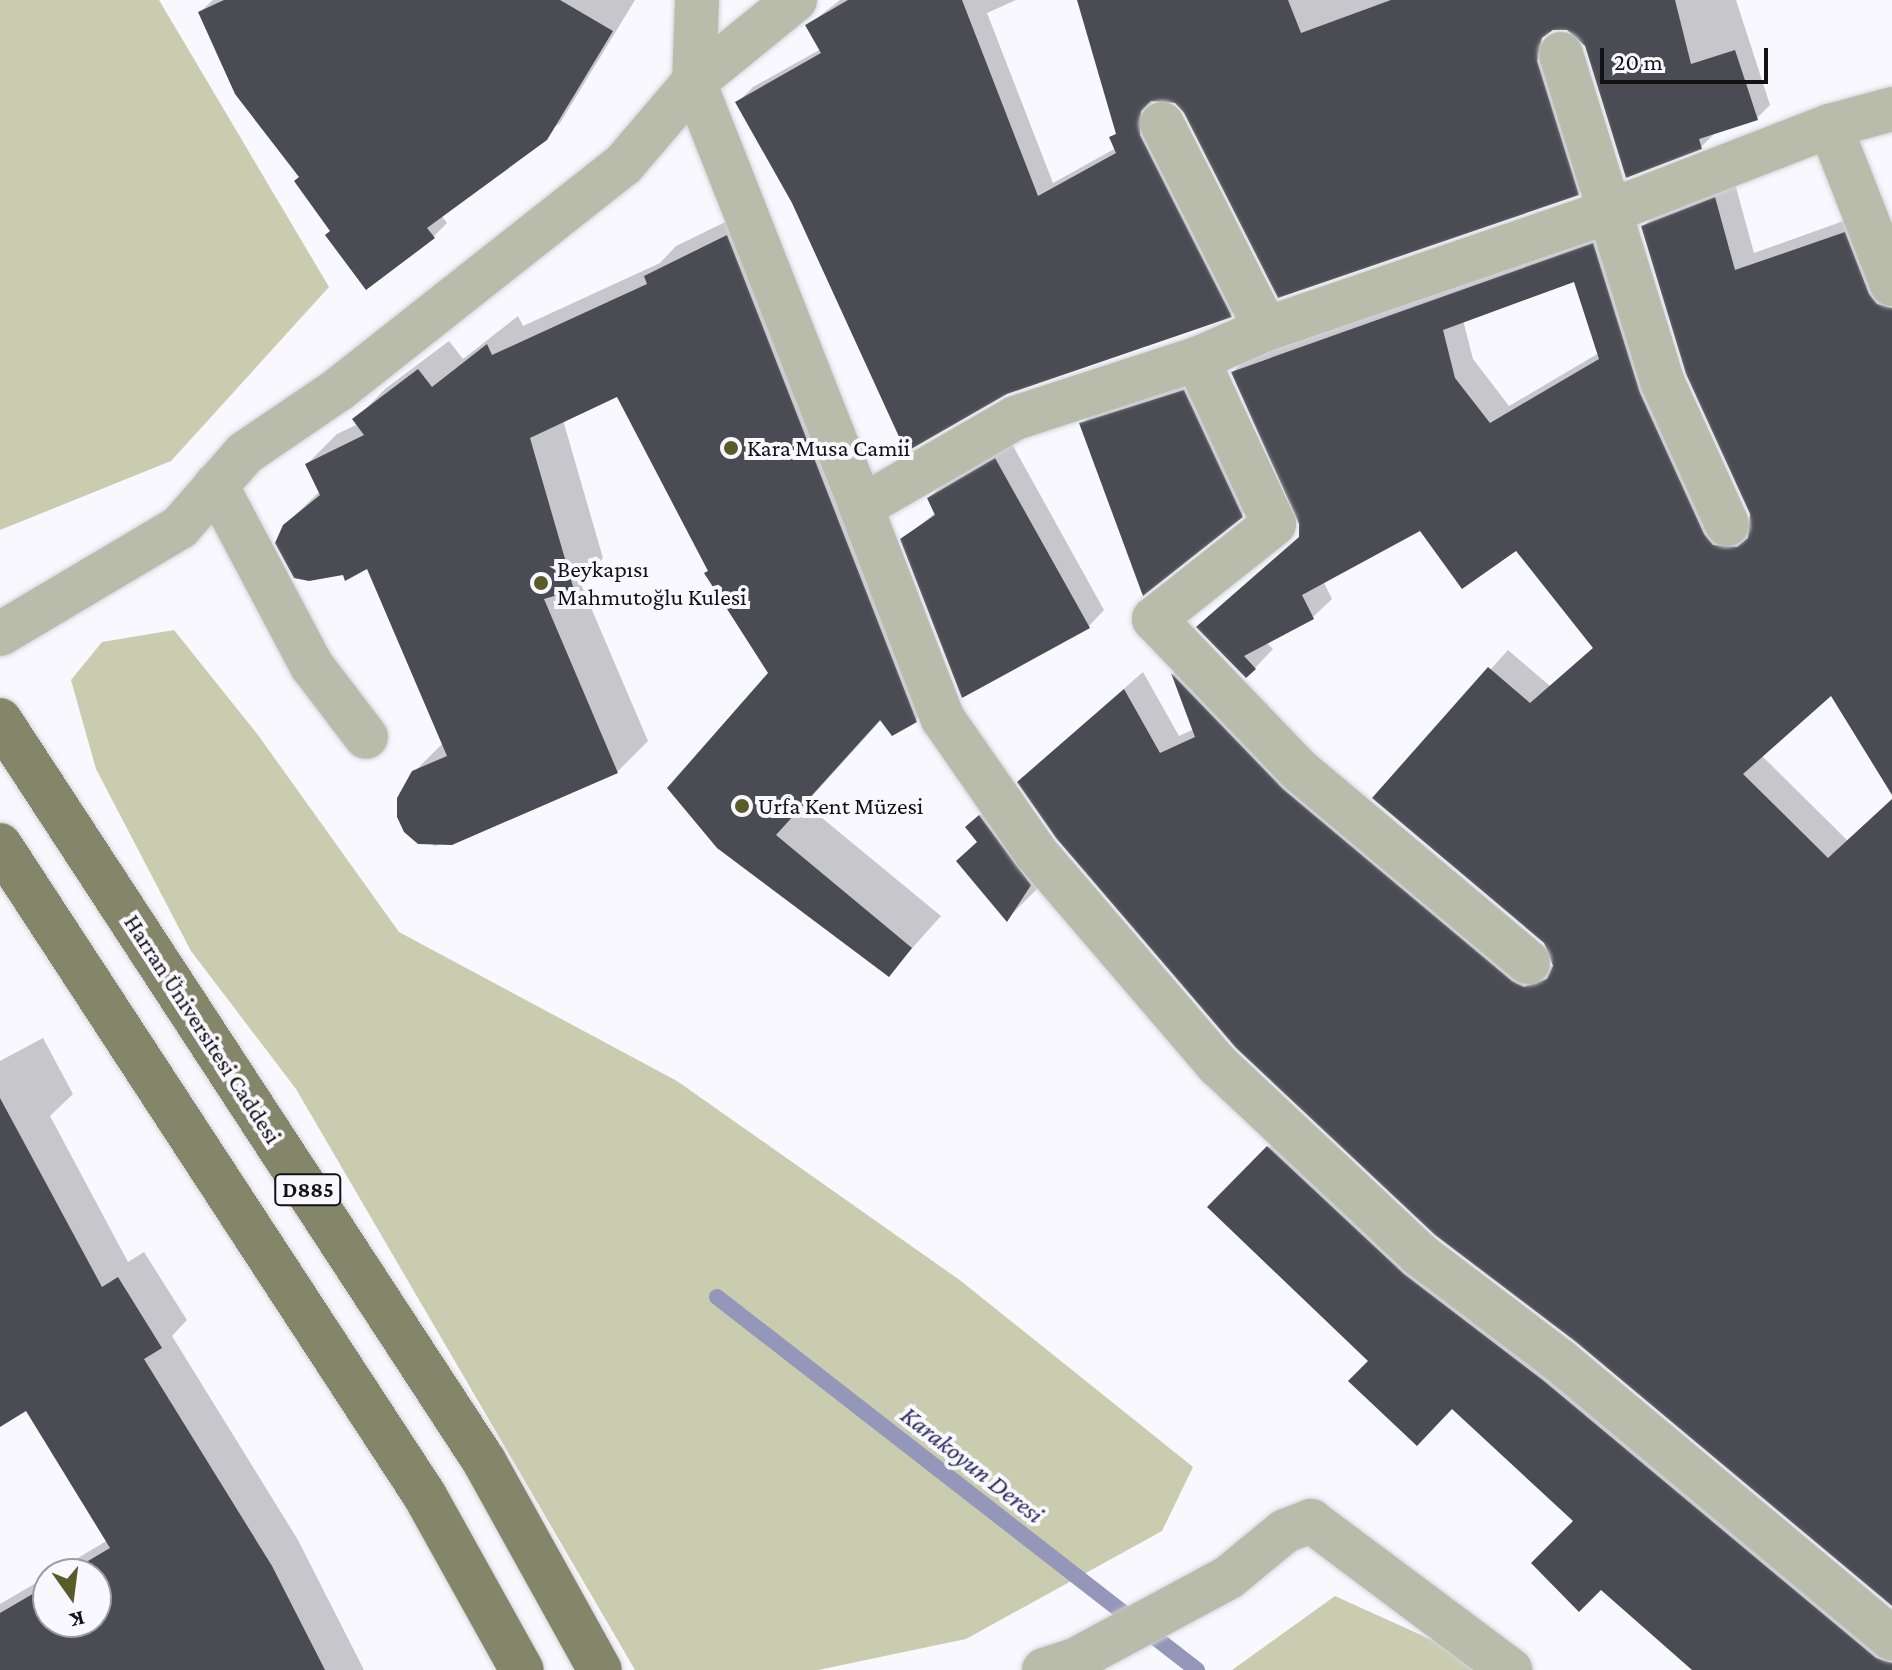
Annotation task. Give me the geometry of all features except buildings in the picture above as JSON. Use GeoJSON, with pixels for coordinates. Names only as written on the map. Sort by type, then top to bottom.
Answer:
{"type":"FeatureCollection","features":[{"type":"Feature","properties":{"kind":"main road","name":"Harran Üniversitesi Caddesi"},"geometry":{"type":"LineString","coordinates":[[0,720],[484,1461],[600,1670]]}},
{"type":"Feature","properties":{"kind":"main road","name":"D885"},"geometry":{"type":"LineString","coordinates":[[0,845],[425,1496],[522,1670]]}},
{"type":"Feature","properties":{"kind":"street"},"geometry":{"type":"LineString","coordinates":[[697,0],[694,82],[943,719],[1036,853],[1218,1065],[1419,1254],[1560,1361],[1892,1639]]}},
{"type":"Feature","properties":{"kind":"street"},"geometry":{"type":"LineString","coordinates":[[0,634],[180,527],[245,453],[339,389],[623,165],[694,82],[795,0]]}},
{"type":"Feature","properties":{"kind":"street"},"geometry":{"type":"LineString","coordinates":[[1561,54],[1613,210],[1663,383],[1727,524]]}},
{"type":"Feature","properties":{"kind":"street"},"geometry":{"type":"LineString","coordinates":[[861,507],[1015,418],[1197,359],[1266,329],[1613,210],[1830,126],[1892,109]]}},
{"type":"Feature","properties":{"kind":"street"},"geometry":{"type":"LineString","coordinates":[[1162,124],[1266,329]]}},
{"type":"Feature","properties":{"kind":"street"},"geometry":{"type":"LineString","coordinates":[[1830,126],[1892,284]]}},
{"type":"Feature","properties":{"kind":"street"},"geometry":{"type":"LineString","coordinates":[[1197,359],[1274,524],[1154,619],[1299,770],[1528,962]]}},
{"type":"Feature","properties":{"kind":"street"},"geometry":{"type":"LineString","coordinates":[[216,485],[312,666],[366,737]]}},
{"type":"Feature","properties":{"kind":"street"},"geometry":{"type":"LineString","coordinates":[[1059,1665],[1229,1577],[1285,1531],[1311,1521],[1510,1670]]}},
{"type":"Feature","properties":{"kind":"green space"},"geometry":{"type":"Polygon","coordinates":[[[0,0],[159,0],[329,287],[171,461],[0,530],[0,0]]]}},
{"type":"Feature","properties":{"kind":"green space"},"geometry":{"type":"Polygon","coordinates":[[[174,630],[258,735],[399,932],[677,1081],[961,1281],[1193,1467],[1162,1531],[966,1639],[818,1670],[635,1670],[296,1089],[191,951],[96,769],[71,680],[102,642],[174,630]]]}},
{"type":"Feature","properties":{"kind":"green space"},"geometry":{"type":"Polygon","coordinates":[[[1335,1596],[1454,1650],[1481,1670],[1232,1670],[1335,1596]]]}},
{"type":"Feature","properties":{"kind":"waterway","name":"Karakoyun Deresi"},"geometry":{"type":"LineString","coordinates":[[717,1297],[1197,1670]]}},
{"type":"Feature","properties":{"kind":"place","name":"Kara Musa Camii"},"geometry":{"type":"Point","coordinates":[731,448]}},
{"type":"Feature","properties":{"kind":"place","name":"Beykapısı Mahmutoğlu Kulesi"},"geometry":{"type":"Point","coordinates":[541,583]}},
{"type":"Feature","properties":{"kind":"place","name":"Urfa Kent Müzesi"},"geometry":{"type":"Point","coordinates":[742,806]}}]}
